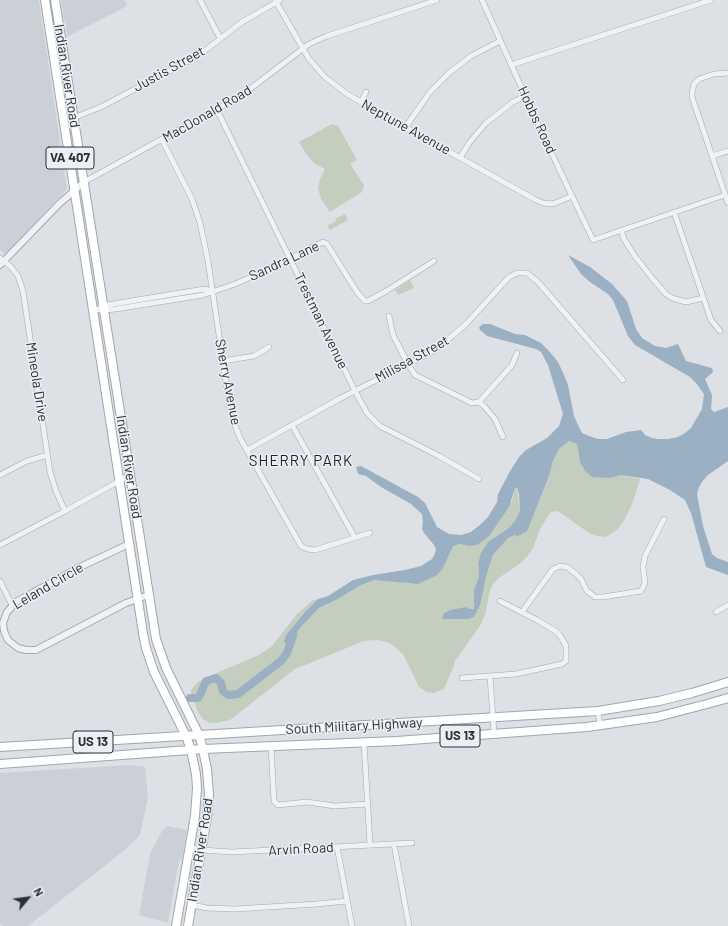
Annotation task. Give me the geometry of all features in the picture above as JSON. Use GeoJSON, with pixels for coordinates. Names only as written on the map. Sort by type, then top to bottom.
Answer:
{"type":"FeatureCollection","features":[{"type":"Feature","properties":{"kind":"main road","name":"Indian River Road"},"geometry":{"type":"LineString","coordinates":[[45,0],[143,633],[150,661],[163,691],[186,736],[191,750],[196,774],[197,788],[195,817],[176,926]]}},
{"type":"Feature","properties":{"kind":"main road","name":"Indian River Road"},"geometry":{"type":"LineString","coordinates":[[55,0],[156,639],[166,668],[199,735],[208,780],[209,798],[207,817],[188,926]]}},
{"type":"Feature","properties":{"kind":"main road","name":"South Military Highway"},"geometry":{"type":"LineString","coordinates":[[0,747],[598,711],[659,701],[728,682]]}},
{"type":"Feature","properties":{"kind":"main road","name":"South Military Highway"},"geometry":{"type":"LineString","coordinates":[[0,764],[203,749],[364,743],[600,725],[657,717],[728,698]]}},
{"type":"Feature","properties":{"kind":"street"},"geometry":{"type":"LineString","coordinates":[[200,0],[220,38]]}},
{"type":"Feature","properties":{"kind":"street","name":"MacDonald Road"},"geometry":{"type":"LineString","coordinates":[[1,261],[84,182],[217,110],[254,88],[302,48],[318,40],[437,0]]}},
{"type":"Feature","properties":{"kind":"street","name":"Hobbs Road"},"geometry":{"type":"LineString","coordinates":[[482,0],[525,96],[593,240],[621,230]]}},
{"type":"Feature","properties":{"kind":"street"},"geometry":{"type":"LineString","coordinates":[[511,65],[711,0]]}},
{"type":"Feature","properties":{"kind":"street","name":"Justis Street"},"geometry":{"type":"LineString","coordinates":[[73,118],[101,107],[198,56],[242,22],[277,1]]}},
{"type":"Feature","properties":{"kind":"street","name":"Neptune Avenue"},"geometry":{"type":"LineString","coordinates":[[277,1],[302,48],[316,68],[334,85],[405,128],[543,203],[553,204],[572,196]]}},
{"type":"Feature","properties":{"kind":"street"},"geometry":{"type":"LineString","coordinates":[[405,128],[430,92],[449,73],[471,56],[500,41]]}},
{"type":"Feature","properties":{"kind":"street"},"geometry":{"type":"LineString","coordinates":[[728,73],[706,76],[699,79],[692,88],[692,97],[728,203]]}},
{"type":"Feature","properties":{"kind":"street"},"geometry":{"type":"LineString","coordinates":[[361,102],[366,92]]}},
{"type":"Feature","properties":{"kind":"street"},"geometry":{"type":"LineString","coordinates":[[460,158],[469,143],[486,123],[508,106],[525,96]]}},
{"type":"Feature","properties":{"kind":"street","name":"Trestman Avenue"},"geometry":{"type":"LineString","coordinates":[[217,110],[355,391],[367,412],[380,426],[439,456],[479,479]]}},
{"type":"Feature","properties":{"kind":"street","name":"Sherry Avenue"},"geometry":{"type":"LineString","coordinates":[[162,140],[196,210],[204,238],[232,417],[247,450],[301,546],[307,549],[315,550],[370,533]]}},
{"type":"Feature","properties":{"kind":"street"},"geometry":{"type":"LineString","coordinates":[[712,156],[728,151]]}},
{"type":"Feature","properties":{"kind":"street"},"geometry":{"type":"LineString","coordinates":[[703,298],[686,302],[679,301],[666,294],[634,255],[626,243],[621,230],[725,195]]}},
{"type":"Feature","properties":{"kind":"street"},"geometry":{"type":"LineString","coordinates":[[674,212],[711,320],[720,331]]}},
{"type":"Feature","properties":{"kind":"street"},"geometry":{"type":"LineString","coordinates":[[650,213],[653,220]]}},
{"type":"Feature","properties":{"kind":"street","name":"Sandra Lane"},"geometry":{"type":"LineString","coordinates":[[93,309],[203,295],[236,284],[325,242],[363,300],[368,301],[434,261]]}},
{"type":"Feature","properties":{"kind":"street","name":"Mineola Drive"},"geometry":{"type":"LineString","coordinates":[[1,261],[11,267],[18,276],[23,291],[53,483],[65,511]]}},
{"type":"Feature","properties":{"kind":"street","name":"Milissa Street"},"geometry":{"type":"LineString","coordinates":[[247,450],[355,391],[433,351],[452,337],[486,304],[509,277],[516,273],[527,273],[533,277],[623,380]]}},
{"type":"Feature","properties":{"kind":"street"},"geometry":{"type":"LineString","coordinates":[[389,316],[393,334],[415,375],[472,403],[479,402],[512,365],[517,353]]}},
{"type":"Feature","properties":{"kind":"street"},"geometry":{"type":"LineString","coordinates":[[223,361],[254,356],[269,347]]}},
{"type":"Feature","properties":{"kind":"street"},"geometry":{"type":"LineString","coordinates":[[479,402],[495,419],[503,437]]}},
{"type":"Feature","properties":{"kind":"street"},"geometry":{"type":"LineString","coordinates":[[292,425],[354,538]]}},
{"type":"Feature","properties":{"kind":"street"},"geometry":{"type":"LineString","coordinates":[[0,475],[27,461],[48,455]]}},
{"type":"Feature","properties":{"kind":"street"},"geometry":{"type":"LineString","coordinates":[[0,545],[130,475]]}},
{"type":"Feature","properties":{"kind":"street"},"geometry":{"type":"LineString","coordinates":[[522,612],[553,569],[560,566],[564,566],[574,572],[581,579],[590,593],[595,597],[641,591],[645,584],[643,567],[645,556],[664,519]]}},
{"type":"Feature","properties":{"kind":"street","name":"Leland Circle"},"geometry":{"type":"LineString","coordinates":[[129,544],[78,568],[12,605],[4,618],[3,628],[8,640],[18,648],[32,651],[40,649],[120,606],[137,598],[148,595]]}},
{"type":"Feature","properties":{"kind":"street"},"geometry":{"type":"LineString","coordinates":[[0,581],[12,605]]}},
{"type":"Feature","properties":{"kind":"street"},"geometry":{"type":"LineString","coordinates":[[462,678],[516,674],[562,664],[566,660],[566,646],[557,632],[500,601]]}},
{"type":"Feature","properties":{"kind":"street"},"geometry":{"type":"LineString","coordinates":[[716,612],[728,605]]}},
{"type":"Feature","properties":{"kind":"street"},"geometry":{"type":"LineString","coordinates":[[490,676],[494,733]]}},
{"type":"Feature","properties":{"kind":"street"},"geometry":{"type":"LineString","coordinates":[[598,711],[600,725]]}},
{"type":"Feature","properties":{"kind":"street"},"geometry":{"type":"LineString","coordinates":[[364,743],[370,845]]}},
{"type":"Feature","properties":{"kind":"street"},"geometry":{"type":"LineString","coordinates":[[271,746],[274,801],[278,805],[307,802],[335,806],[368,804]]}},
{"type":"Feature","properties":{"kind":"street","name":"Arvin Road"},"geometry":{"type":"LineString","coordinates":[[190,847],[201,850],[240,852],[412,843]]}},
{"type":"Feature","properties":{"kind":"street"},"geometry":{"type":"LineString","coordinates":[[394,844],[409,926]]}},
{"type":"Feature","properties":{"kind":"street"},"geometry":{"type":"LineString","coordinates":[[337,847],[352,926]]}},
{"type":"Feature","properties":{"kind":"street"},"geometry":{"type":"LineString","coordinates":[[192,905],[208,908],[235,909],[347,901]]}},
{"type":"Feature","properties":{"kind":"shaded area"},"geometry":{"type":"Polygon","coordinates":[[[0,0],[39,0],[67,189],[5,254],[0,250],[0,0]]]}},
{"type":"Feature","properties":{"kind":"shaded area"},"geometry":{"type":"Polygon","coordinates":[[[61,0],[124,0],[127,6],[67,37],[61,0]]]}},
{"type":"Feature","properties":{"kind":"shaded area"},"geometry":{"type":"Polygon","coordinates":[[[129,765],[145,767],[148,797],[140,835],[126,849],[28,926],[3,926],[0,923],[0,773],[129,765]]]}},
{"type":"Feature","properties":{"kind":"shaded area"},"geometry":{"type":"Polygon","coordinates":[[[167,826],[187,830],[182,859],[179,861],[168,923],[139,915],[150,854],[162,831],[167,826]]]}},
{"type":"Feature","properties":{"kind":"green space"},"geometry":{"type":"Polygon","coordinates":[[[332,124],[338,126],[357,160],[350,164],[364,185],[362,192],[330,212],[321,199],[318,188],[320,179],[325,169],[315,164],[299,142],[332,124]]]}},
{"type":"Feature","properties":{"kind":"green space"},"geometry":{"type":"Polygon","coordinates":[[[345,214],[348,220],[330,230],[327,226],[336,221],[335,219],[345,214]]]}},
{"type":"Feature","properties":{"kind":"green space"},"geometry":{"type":"Polygon","coordinates":[[[410,280],[414,288],[398,295],[395,290],[410,280]]]}},
{"type":"Feature","properties":{"kind":"green space"},"geometry":{"type":"Polygon","coordinates":[[[569,441],[577,444],[580,462],[610,478],[621,475],[640,479],[633,502],[625,519],[616,531],[605,537],[589,533],[558,511],[551,512],[541,527],[533,548],[529,554],[522,562],[493,584],[489,593],[486,612],[480,626],[455,661],[444,689],[434,693],[427,692],[419,687],[403,654],[395,647],[389,643],[377,640],[364,641],[295,669],[230,720],[210,723],[203,719],[198,712],[191,694],[191,690],[198,682],[259,655],[271,647],[297,614],[312,601],[318,599],[286,635],[291,645],[299,629],[319,608],[338,599],[359,586],[374,580],[398,581],[409,584],[453,546],[460,544],[468,546],[512,501],[515,488],[517,488],[520,510],[516,519],[510,527],[489,541],[478,564],[479,576],[474,590],[475,609],[465,607],[450,610],[444,613],[443,619],[469,619],[474,617],[493,555],[508,538],[515,535],[535,511],[549,476],[553,461],[559,449],[569,441]]]}},
{"type":"Feature","properties":{"kind":"water"},"geometry":{"type":"Polygon","coordinates":[[[568,255],[590,267],[612,284],[627,301],[636,329],[642,338],[655,346],[666,348],[678,344],[686,361],[712,368],[713,372],[705,379],[712,395],[711,409],[714,412],[728,407],[728,461],[708,475],[699,487],[697,494],[703,526],[712,554],[717,558],[728,562],[728,575],[706,567],[691,513],[685,500],[670,490],[648,479],[621,475],[610,478],[592,477],[585,471],[580,462],[577,444],[569,441],[559,449],[553,461],[549,476],[527,531],[518,536],[515,535],[508,538],[493,555],[486,577],[480,605],[474,617],[469,619],[442,619],[444,613],[450,610],[465,607],[474,609],[474,590],[479,576],[478,564],[481,553],[489,541],[510,527],[516,519],[520,510],[517,488],[515,488],[509,507],[489,536],[477,545],[468,546],[460,544],[453,546],[443,568],[437,575],[418,584],[374,580],[359,586],[338,599],[319,608],[299,629],[291,645],[289,646],[284,642],[286,635],[318,599],[328,596],[353,580],[421,566],[432,559],[435,553],[436,549],[434,545],[422,529],[422,514],[411,504],[381,487],[366,476],[358,474],[356,467],[361,466],[418,497],[425,503],[437,527],[449,534],[461,535],[471,532],[488,517],[497,502],[498,494],[519,457],[526,450],[547,438],[559,426],[563,414],[548,365],[541,352],[536,349],[487,336],[480,330],[479,327],[483,324],[490,324],[515,334],[525,335],[541,343],[549,351],[558,362],[564,375],[568,385],[574,416],[582,433],[598,439],[607,439],[626,432],[641,430],[645,435],[652,438],[668,439],[678,437],[691,428],[702,409],[704,394],[690,377],[635,345],[628,336],[613,300],[608,294],[581,274],[568,255]]]}},
{"type":"Feature","properties":{"kind":"waterway"},"geometry":{"type":"LineString","coordinates":[[190,698],[198,698],[206,681],[216,678],[221,683],[225,693],[229,695],[238,694],[281,661],[287,653],[293,636]]}},
{"type":"Feature","properties":{"kind":"district","name":"SHERRY PARK"},"geometry":{"type":"Point","coordinates":[301,461]}}]}
